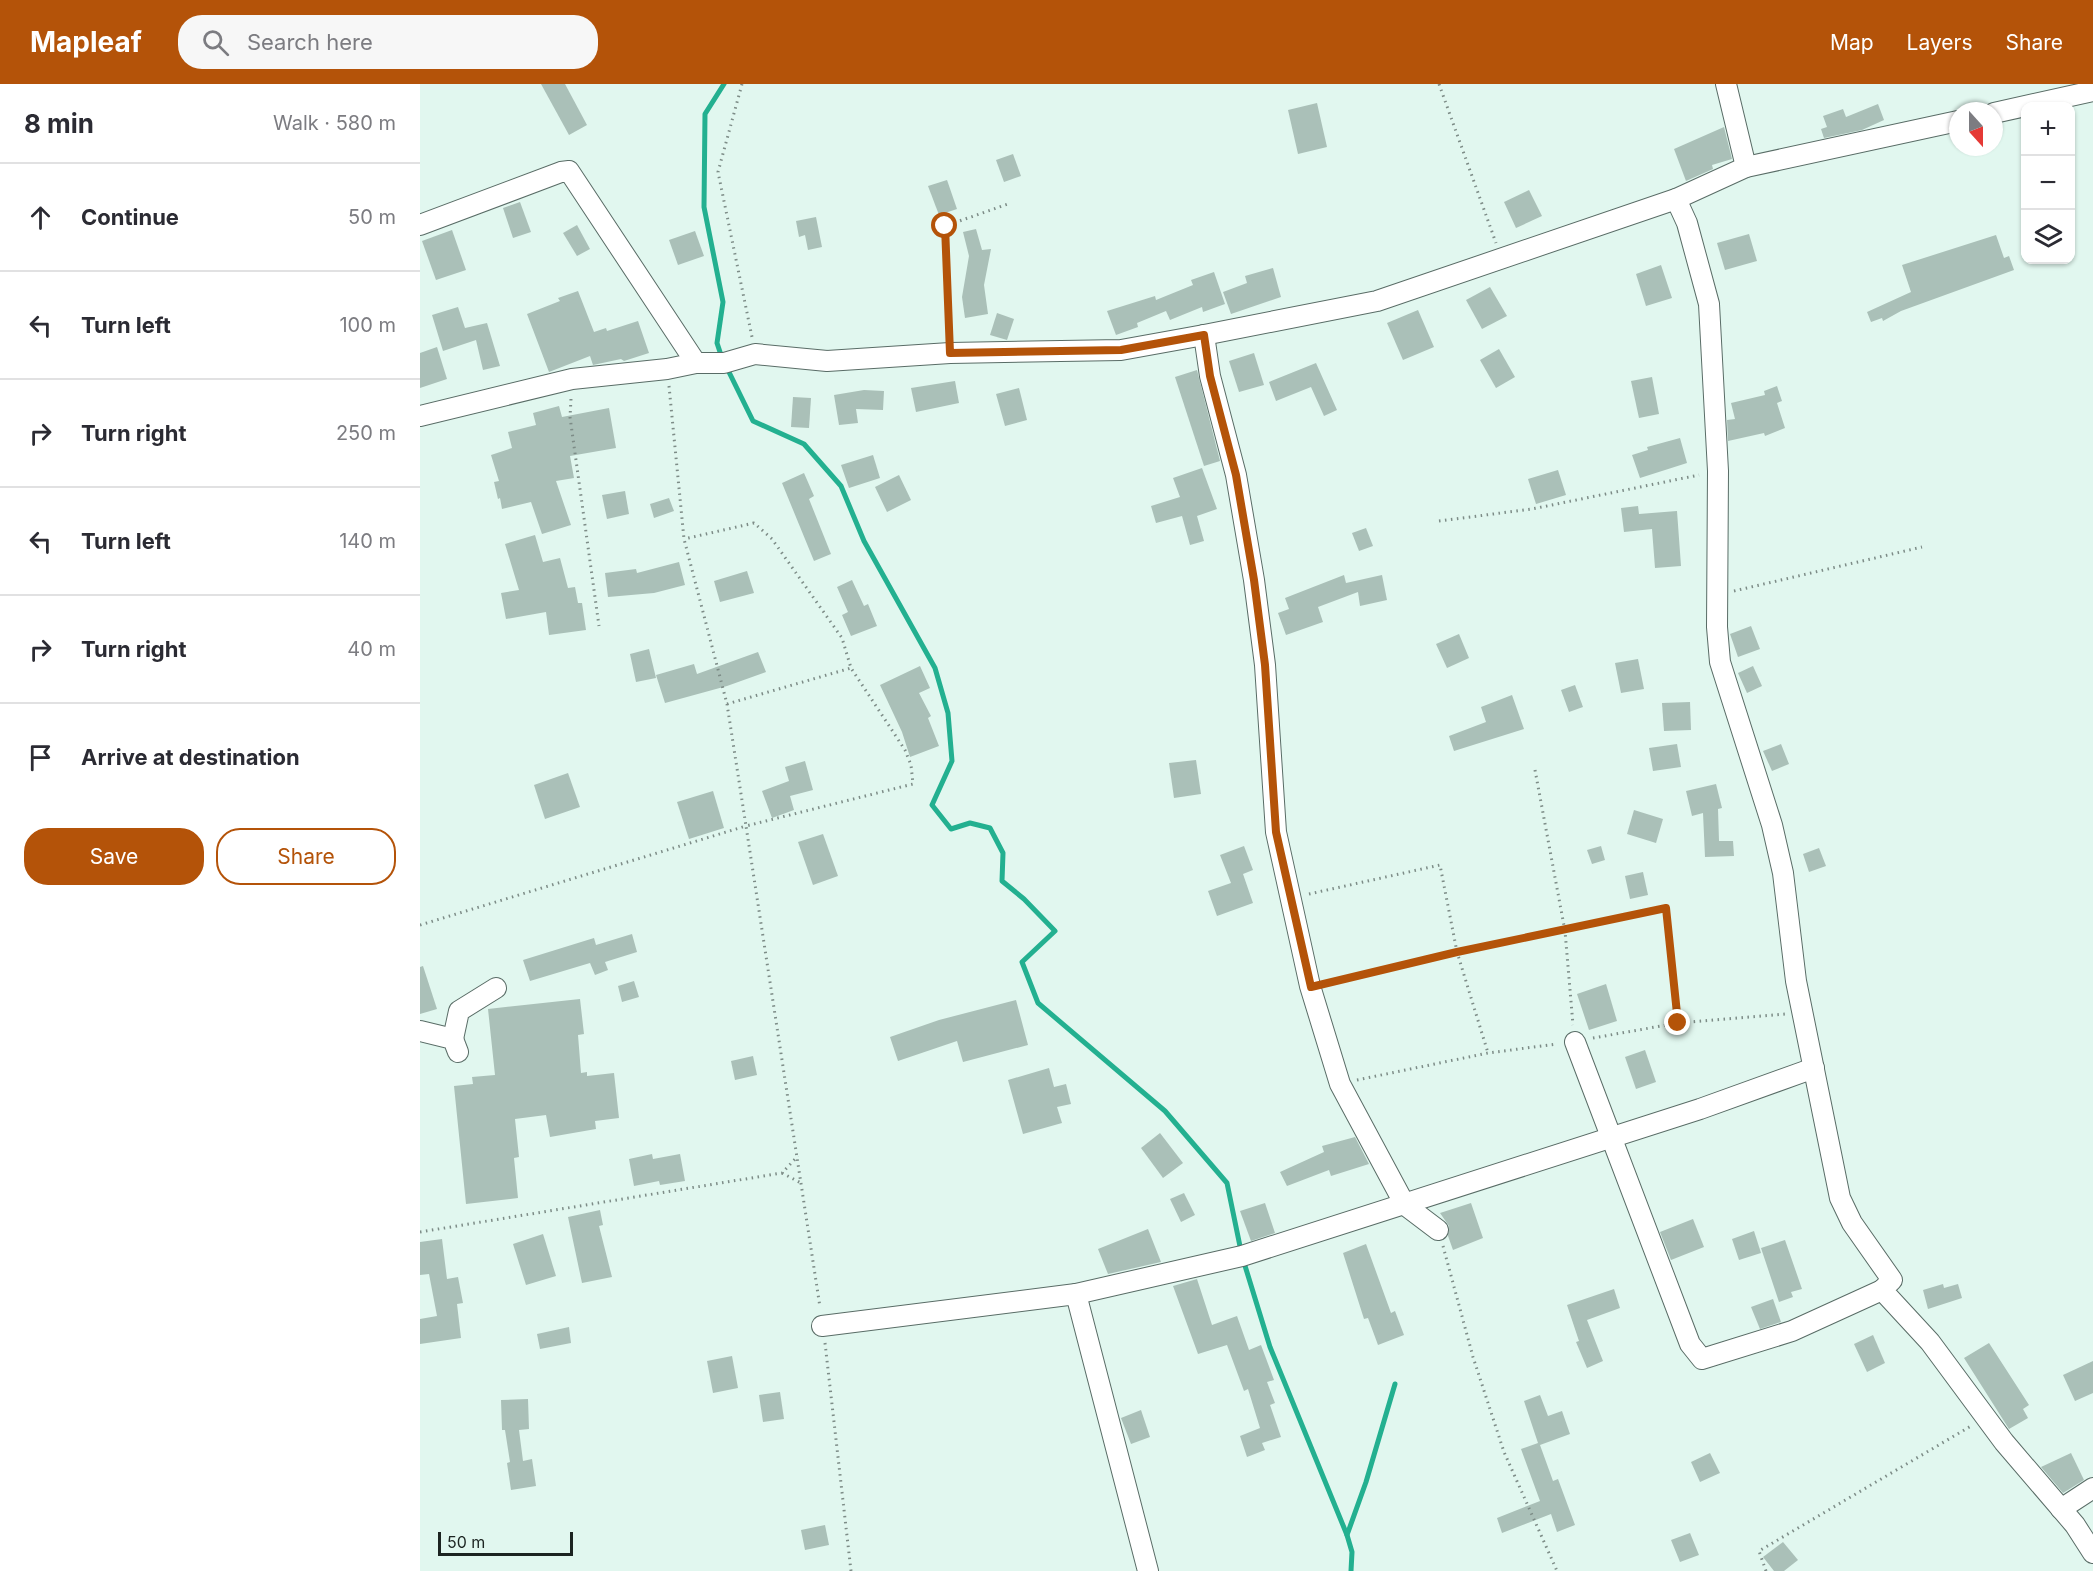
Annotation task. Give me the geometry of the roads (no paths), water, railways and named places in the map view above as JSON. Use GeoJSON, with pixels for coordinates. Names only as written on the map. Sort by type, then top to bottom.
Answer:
{"type":"FeatureCollection","features":[{"type":"Feature","properties":{"kind":"street"},"geometry":{"type":"LineString","coordinates":[[1726,84],[1746,167]]}},
{"type":"Feature","properties":{"kind":"street"},"geometry":{"type":"LineString","coordinates":[[2003,111],[2093,91]]}},
{"type":"Feature","properties":{"kind":"street"},"geometry":{"type":"LineString","coordinates":[[420,416],[572,379],[667,369],[696,363],[724,363],[755,354],[827,361],[950,353],[1121,350],[1204,335],[1377,301],[1676,199],[1746,167],[1949,123]]}},
{"type":"Feature","properties":{"kind":"street"},"geometry":{"type":"LineString","coordinates":[[420,225],[569,171],[696,363]]}},
{"type":"Feature","properties":{"kind":"street"},"geometry":{"type":"LineString","coordinates":[[1575,1042],[1604,1113],[1610,1137],[1690,1344],[1702,1359],[1792,1331],[1882,1290],[1892,1280],[1852,1223],[1840,1198],[1796,981],[1783,873],[1772,825],[1720,662],[1717,627],[1718,471],[1709,303],[1688,224],[1676,199]]}},
{"type":"Feature","properties":{"kind":"street"},"geometry":{"type":"LineString","coordinates":[[1204,335],[1210,376],[1236,475],[1254,580],[1265,665],[1276,832],[1289,898],[1311,987],[1340,1084],[1405,1205],[1438,1230]]}},
{"type":"Feature","properties":{"kind":"street"},"geometry":{"type":"LineString","coordinates":[[420,1031],[455,1045],[459,1011],[496,988]]}},
{"type":"Feature","properties":{"kind":"street"},"geometry":{"type":"LineString","coordinates":[[822,1326],[1076,1294],[1242,1256],[1700,1109],[1814,1068]]}},
{"type":"Feature","properties":{"kind":"street"},"geometry":{"type":"LineString","coordinates":[[1882,1290],[1930,1342],[1985,1417],[2061,1509],[2093,1553]]}},
{"type":"Feature","properties":{"kind":"street"},"geometry":{"type":"LineString","coordinates":[[1076,1294],[1148,1571]]}},
{"type":"Feature","properties":{"kind":"street"},"geometry":{"type":"LineString","coordinates":[[2061,1509],[2093,1488]]}},
{"type":"Feature","properties":{"kind":"waterway"},"geometry":{"type":"LineString","coordinates":[[722,358],[717,343],[723,302],[704,207],[705,114],[724,84]]}},
{"type":"Feature","properties":{"kind":"waterway"},"geometry":{"type":"LineString","coordinates":[[726,366],[753,421],[804,444],[841,486],[864,541],[935,668],[948,713],[952,761],[932,805],[951,829],[970,823],[990,828],[1003,853],[1002,881],[1024,899],[1055,931],[1022,962],[1038,1003],[1165,1111],[1227,1183],[1242,1256],[1270,1347],[1347,1535]]}},
{"type":"Feature","properties":{"kind":"waterway"},"geometry":{"type":"LineString","coordinates":[[1351,1571],[1352,1552],[1347,1535],[1366,1482],[1395,1384]]}}]}
